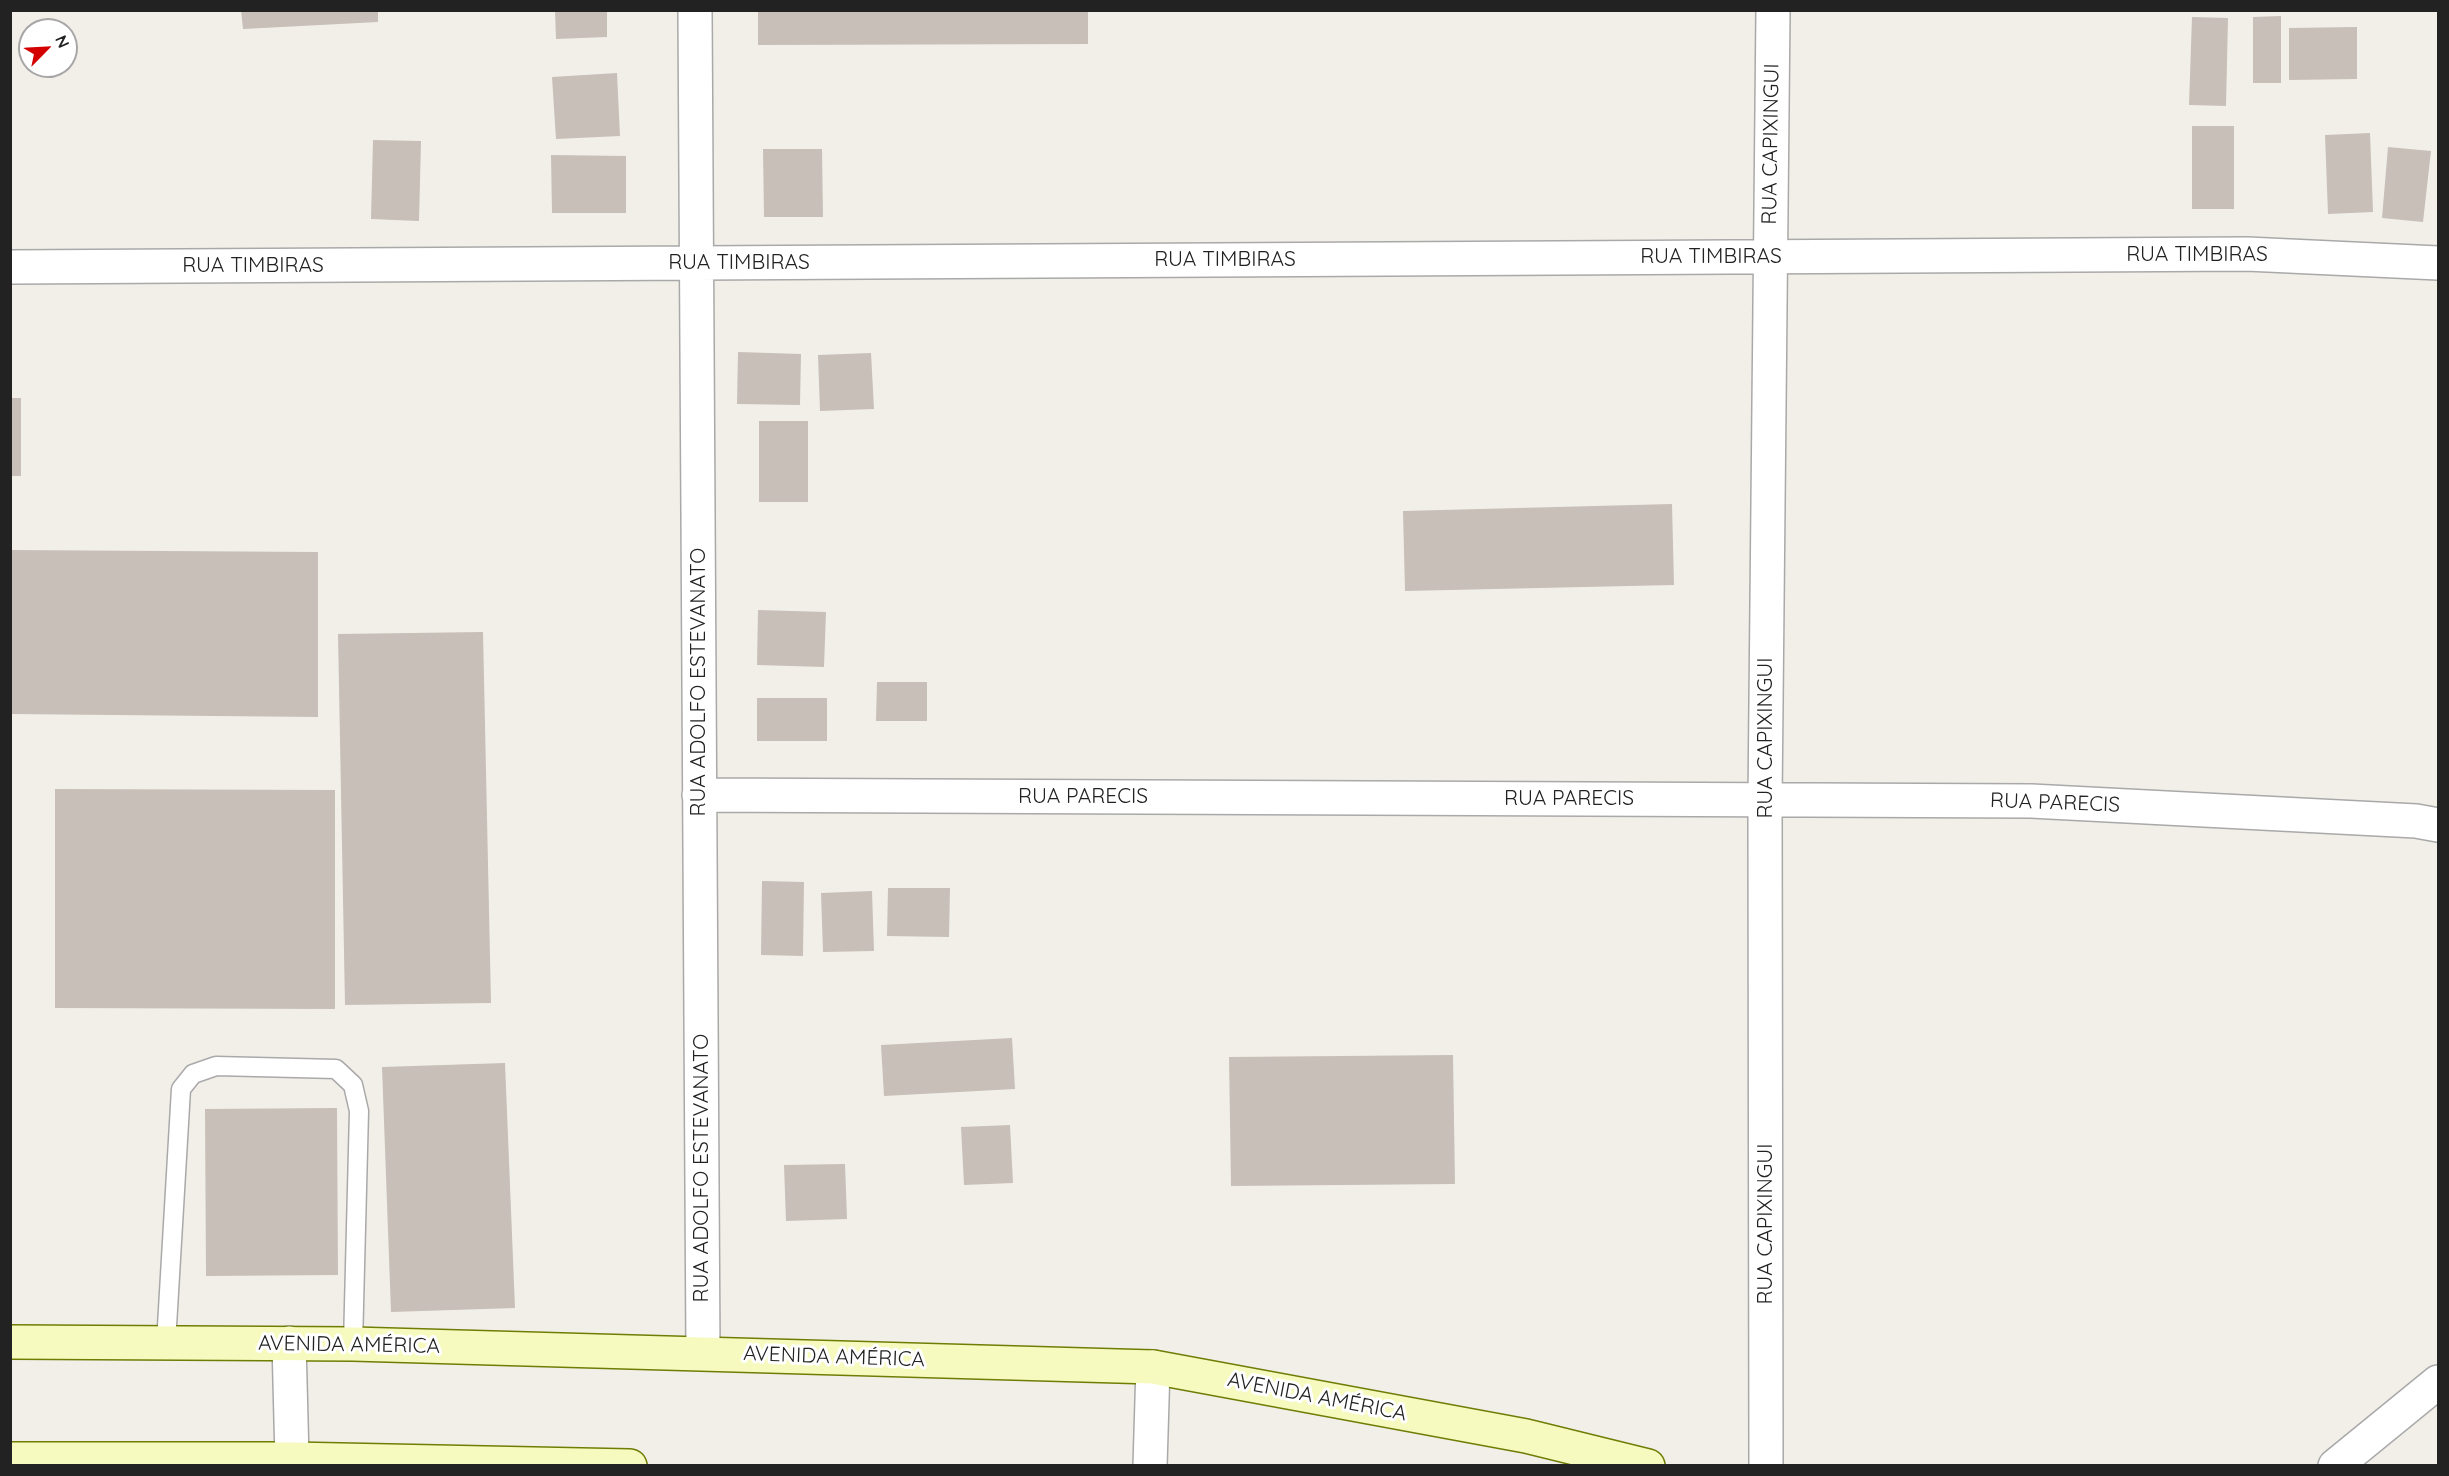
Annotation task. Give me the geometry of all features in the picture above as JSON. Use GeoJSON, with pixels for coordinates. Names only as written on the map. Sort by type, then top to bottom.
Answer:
{"type":"FeatureCollection","features":[{"type":"Feature","properties":{"kind":"main road","name":"AVENIDA AMÉRICA"},"geometry":{"type":"LineString","coordinates":[[10,1342],[353,1344],[1153,1367],[1526,1436],[1648,1466]]}},
{"type":"Feature","properties":{"kind":"main road"},"geometry":{"type":"LineString","coordinates":[[10,1459],[630,1466]]}},
{"type":"Feature","properties":{"kind":"street","name":"RUA ADOLFO ESTEVANATO"},"geometry":{"type":"LineString","coordinates":[[695,10],[703,1353]]}},
{"type":"Feature","properties":{"kind":"street","name":"RUA CAPIXINGUI"},"geometry":{"type":"LineString","coordinates":[[1766,1466],[1766,800],[1769,257],[1773,10]]}},
{"type":"Feature","properties":{"kind":"street","name":"RUA TIMBIRAS"},"geometry":{"type":"LineString","coordinates":[[10,267],[2247,254],[2439,263]]}},
{"type":"Feature","properties":{"kind":"street","name":"RUA PARECIS"},"geometry":{"type":"LineString","coordinates":[[699,795],[2031,801],[2415,820],[2439,825]]}},
{"type":"Feature","properties":{"kind":"street"},"geometry":{"type":"LineString","coordinates":[[289,1343],[291,1462]]}},
{"type":"Feature","properties":{"kind":"street"},"geometry":{"type":"LineString","coordinates":[[1150,1466],[1153,1367]]}},
{"type":"Feature","properties":{"kind":"street"},"geometry":{"type":"LineString","coordinates":[[2335,1466],[2439,1382]]}},
{"type":"Feature","properties":{"kind":"lane"},"geometry":{"type":"LineString","coordinates":[[166,1343],[181,1089],[193,1074],[216,1066],[336,1069],[353,1085],[359,1122],[353,1344]]}},
{"type":"Feature","properties":{"kind":"building"},"geometry":{"type":"Polygon","coordinates":[[[241,10],[378,10],[378,22],[243,29],[241,10]]]}},
{"type":"Feature","properties":{"kind":"building"},"geometry":{"type":"Polygon","coordinates":[[[555,10],[607,10],[607,37],[556,39],[555,10]]]}},
{"type":"Feature","properties":{"kind":"building"},"geometry":{"type":"Polygon","coordinates":[[[758,10],[1088,10],[1088,44],[758,45],[758,10]]]}},
{"type":"Feature","properties":{"kind":"building"},"geometry":{"type":"Polygon","coordinates":[[[2281,16],[2281,83],[2253,83],[2253,17],[2281,16]]]}},
{"type":"Feature","properties":{"kind":"building"},"geometry":{"type":"Polygon","coordinates":[[[2192,17],[2228,18],[2226,106],[2189,105],[2192,17]]]}},
{"type":"Feature","properties":{"kind":"building"},"geometry":{"type":"Polygon","coordinates":[[[2357,27],[2357,79],[2289,80],[2289,28],[2357,27]]]}},
{"type":"Feature","properties":{"kind":"building"},"geometry":{"type":"Polygon","coordinates":[[[617,73],[620,136],[556,139],[552,77],[617,73]]]}},
{"type":"Feature","properties":{"kind":"building"},"geometry":{"type":"Polygon","coordinates":[[[2192,126],[2234,126],[2234,209],[2192,209],[2192,126]]]}},
{"type":"Feature","properties":{"kind":"building"},"geometry":{"type":"Polygon","coordinates":[[[2370,133],[2373,212],[2328,214],[2325,135],[2370,133]]]}},
{"type":"Feature","properties":{"kind":"building"},"geometry":{"type":"Polygon","coordinates":[[[373,140],[421,141],[419,221],[371,219],[373,140]]]}},
{"type":"Feature","properties":{"kind":"building"},"geometry":{"type":"Polygon","coordinates":[[[2388,147],[2431,151],[2423,222],[2382,218],[2388,147]]]}},
{"type":"Feature","properties":{"kind":"building"},"geometry":{"type":"Polygon","coordinates":[[[763,149],[822,149],[823,217],[764,217],[763,149]]]}},
{"type":"Feature","properties":{"kind":"building"},"geometry":{"type":"Polygon","coordinates":[[[551,155],[626,156],[626,213],[552,213],[551,155]]]}},
{"type":"Feature","properties":{"kind":"building"},"geometry":{"type":"Polygon","coordinates":[[[738,352],[801,354],[800,405],[737,404],[738,352]]]}},
{"type":"Feature","properties":{"kind":"building"},"geometry":{"type":"Polygon","coordinates":[[[871,353],[874,409],[820,411],[818,355],[871,353]]]}},
{"type":"Feature","properties":{"kind":"building"},"geometry":{"type":"Polygon","coordinates":[[[10,398],[21,398],[21,476],[10,476],[10,398]]]}},
{"type":"Feature","properties":{"kind":"building"},"geometry":{"type":"Polygon","coordinates":[[[759,421],[808,421],[808,502],[759,502],[759,421]]]}},
{"type":"Feature","properties":{"kind":"building"},"geometry":{"type":"Polygon","coordinates":[[[1672,504],[1674,585],[1405,591],[1403,511],[1672,504]]]}},
{"type":"Feature","properties":{"kind":"building"},"geometry":{"type":"Polygon","coordinates":[[[10,550],[318,552],[318,717],[10,714],[10,550]]]}},
{"type":"Feature","properties":{"kind":"building"},"geometry":{"type":"Polygon","coordinates":[[[758,610],[826,612],[824,667],[757,665],[758,610]]]}},
{"type":"Feature","properties":{"kind":"building"},"geometry":{"type":"Polygon","coordinates":[[[483,632],[491,1003],[345,1005],[338,634],[483,632]]]}},
{"type":"Feature","properties":{"kind":"building"},"geometry":{"type":"Polygon","coordinates":[[[877,682],[927,682],[927,721],[876,721],[877,682]]]}},
{"type":"Feature","properties":{"kind":"building"},"geometry":{"type":"Polygon","coordinates":[[[757,698],[827,698],[827,741],[757,741],[757,698]]]}},
{"type":"Feature","properties":{"kind":"building"},"geometry":{"type":"Polygon","coordinates":[[[55,789],[335,790],[335,1009],[55,1008],[55,789]]]}},
{"type":"Feature","properties":{"kind":"building"},"geometry":{"type":"Polygon","coordinates":[[[762,881],[804,882],[803,956],[761,955],[762,881]]]}},
{"type":"Feature","properties":{"kind":"building"},"geometry":{"type":"Polygon","coordinates":[[[888,888],[950,888],[949,937],[887,936],[888,888]]]}},
{"type":"Feature","properties":{"kind":"building"},"geometry":{"type":"Polygon","coordinates":[[[872,891],[874,951],[823,952],[821,893],[872,891]]]}},
{"type":"Feature","properties":{"kind":"building"},"geometry":{"type":"Polygon","coordinates":[[[1012,1038],[1015,1089],[884,1096],[881,1045],[1012,1038]]]}},
{"type":"Feature","properties":{"kind":"building"},"geometry":{"type":"Polygon","coordinates":[[[1453,1055],[1455,1184],[1231,1186],[1229,1057],[1453,1055]]]}},
{"type":"Feature","properties":{"kind":"building"},"geometry":{"type":"Polygon","coordinates":[[[505,1063],[515,1308],[391,1312],[382,1067],[505,1063]]]}},
{"type":"Feature","properties":{"kind":"building"},"geometry":{"type":"Polygon","coordinates":[[[337,1108],[338,1275],[206,1276],[205,1109],[337,1108]]]}},
{"type":"Feature","properties":{"kind":"building"},"geometry":{"type":"Polygon","coordinates":[[[1010,1125],[1013,1183],[964,1185],[961,1127],[1010,1125]]]}},
{"type":"Feature","properties":{"kind":"building"},"geometry":{"type":"Polygon","coordinates":[[[845,1164],[847,1219],[786,1221],[784,1165],[845,1164]]]}}]}
